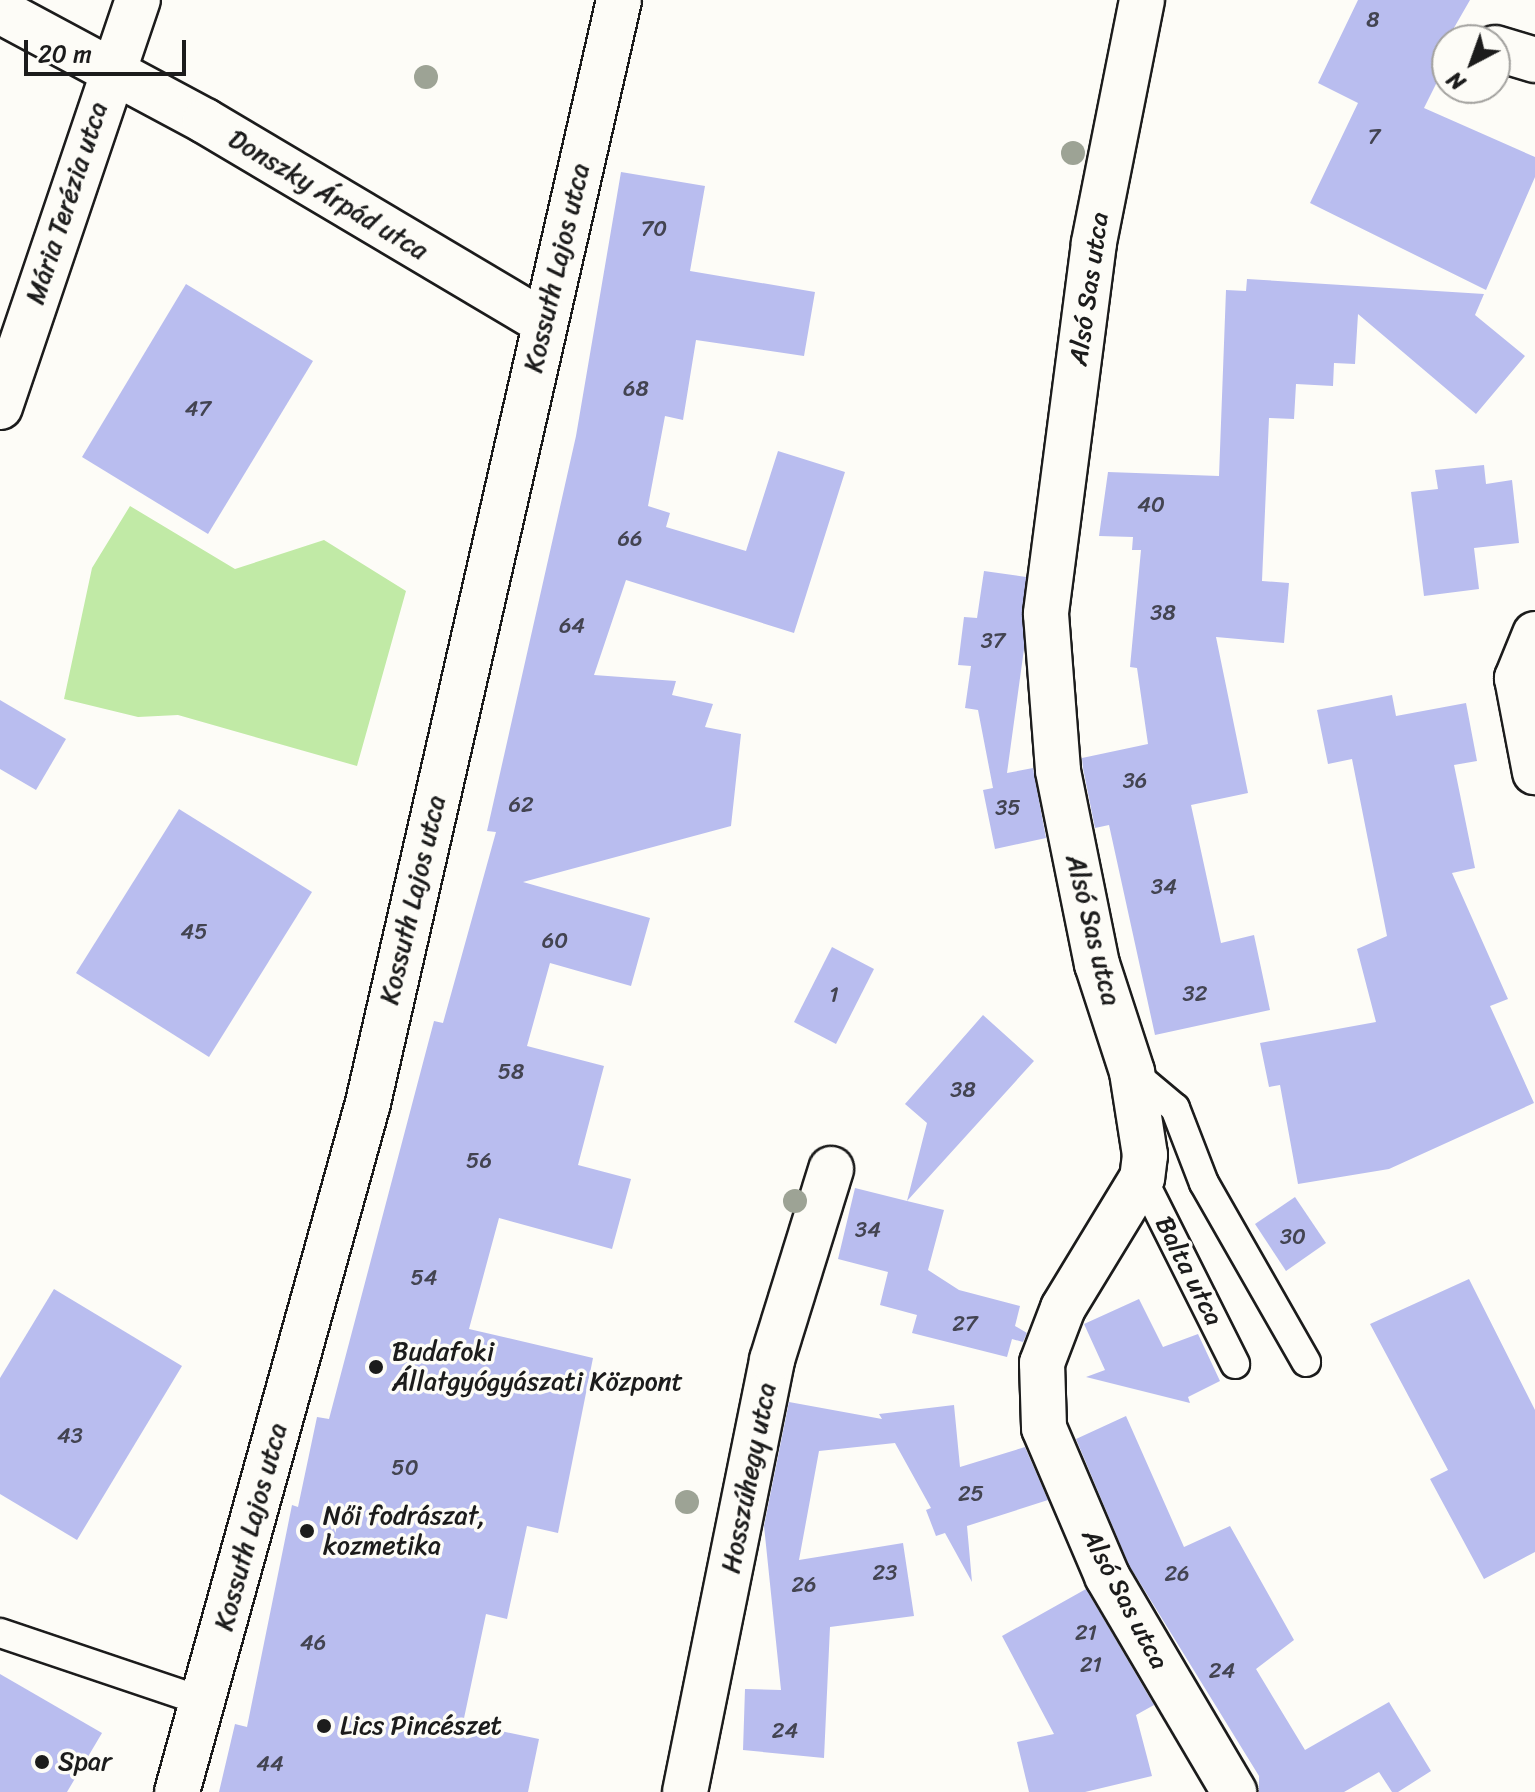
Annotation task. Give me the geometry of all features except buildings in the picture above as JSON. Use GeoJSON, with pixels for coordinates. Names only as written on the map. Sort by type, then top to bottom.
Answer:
{"type":"FeatureCollection","features":[{"type":"Feature","properties":{"kind":"street","name":"Mária Terézia utca"},"geometry":{"type":"LineString","coordinates":[[0,407],[112,69],[138,0]]}},
{"type":"Feature","properties":{"kind":"street","name":"Kossuth Lajos utca"},"geometry":{"type":"LineString","coordinates":[[177,1792],[368,1103],[619,0]]}},
{"type":"Feature","properties":{"kind":"street","name":"Alsó Sas utca"},"geometry":{"type":"LineString","coordinates":[[1142,0],[1094,243],[1046,614],[1058,771],[1097,964],[1132,1072],[1145,1155],[1142,1178],[1063,1308],[1042,1363],[1044,1428],[1107,1576],[1230,1791]]}},
{"type":"Feature","properties":{"kind":"street","name":"Donszky Árpád utca"},"geometry":{"type":"LineString","coordinates":[[0,11],[112,69],[544,322]]}},
{"type":"Feature","properties":{"kind":"street"},"geometry":{"type":"LineString","coordinates":[[1511,53],[1535,60]]}},
{"type":"Feature","properties":{"kind":"street"},"geometry":{"type":"LineString","coordinates":[[1535,634],[1517,678],[1535,772]]}},
{"type":"Feature","properties":{"kind":"street","name":"Hosszúhegy utca"},"geometry":{"type":"LineString","coordinates":[[685,1792],[772,1360],[831,1169]]}},
{"type":"Feature","properties":{"kind":"lane"},"geometry":{"type":"LineString","coordinates":[[1132,1072],[1175,1108],[1204,1183],[1306,1362]]}},
{"type":"Feature","properties":{"kind":"lane","name":"Balta utca"},"geometry":{"type":"LineString","coordinates":[[1142,1178],[1235,1364]]}},
{"type":"Feature","properties":{"kind":"lane"},"geometry":{"type":"LineString","coordinates":[[0,1633],[202,1701]]}},
{"type":"Feature","properties":{"kind":"green space"},"geometry":{"type":"Polygon","coordinates":[[[130,506],[235,569],[324,540],[406,591],[357,766],[178,715],[138,717],[64,699],[92,568],[130,506]]]}},
{"type":"Feature","properties":{"kind":"place","name":"Budafoki Állatgyógyászati Központ"},"geometry":{"type":"Point","coordinates":[376,1367]}},
{"type":"Feature","properties":{"kind":"place","name":"Női fodrászat, kozmetika"},"geometry":{"type":"Point","coordinates":[307,1531]}},
{"type":"Feature","properties":{"kind":"place","name":"Lics Pincészet"},"geometry":{"type":"Point","coordinates":[324,1726]}},
{"type":"Feature","properties":{"kind":"place","name":"Spar"},"geometry":{"type":"Point","coordinates":[42,1762]}}]}
